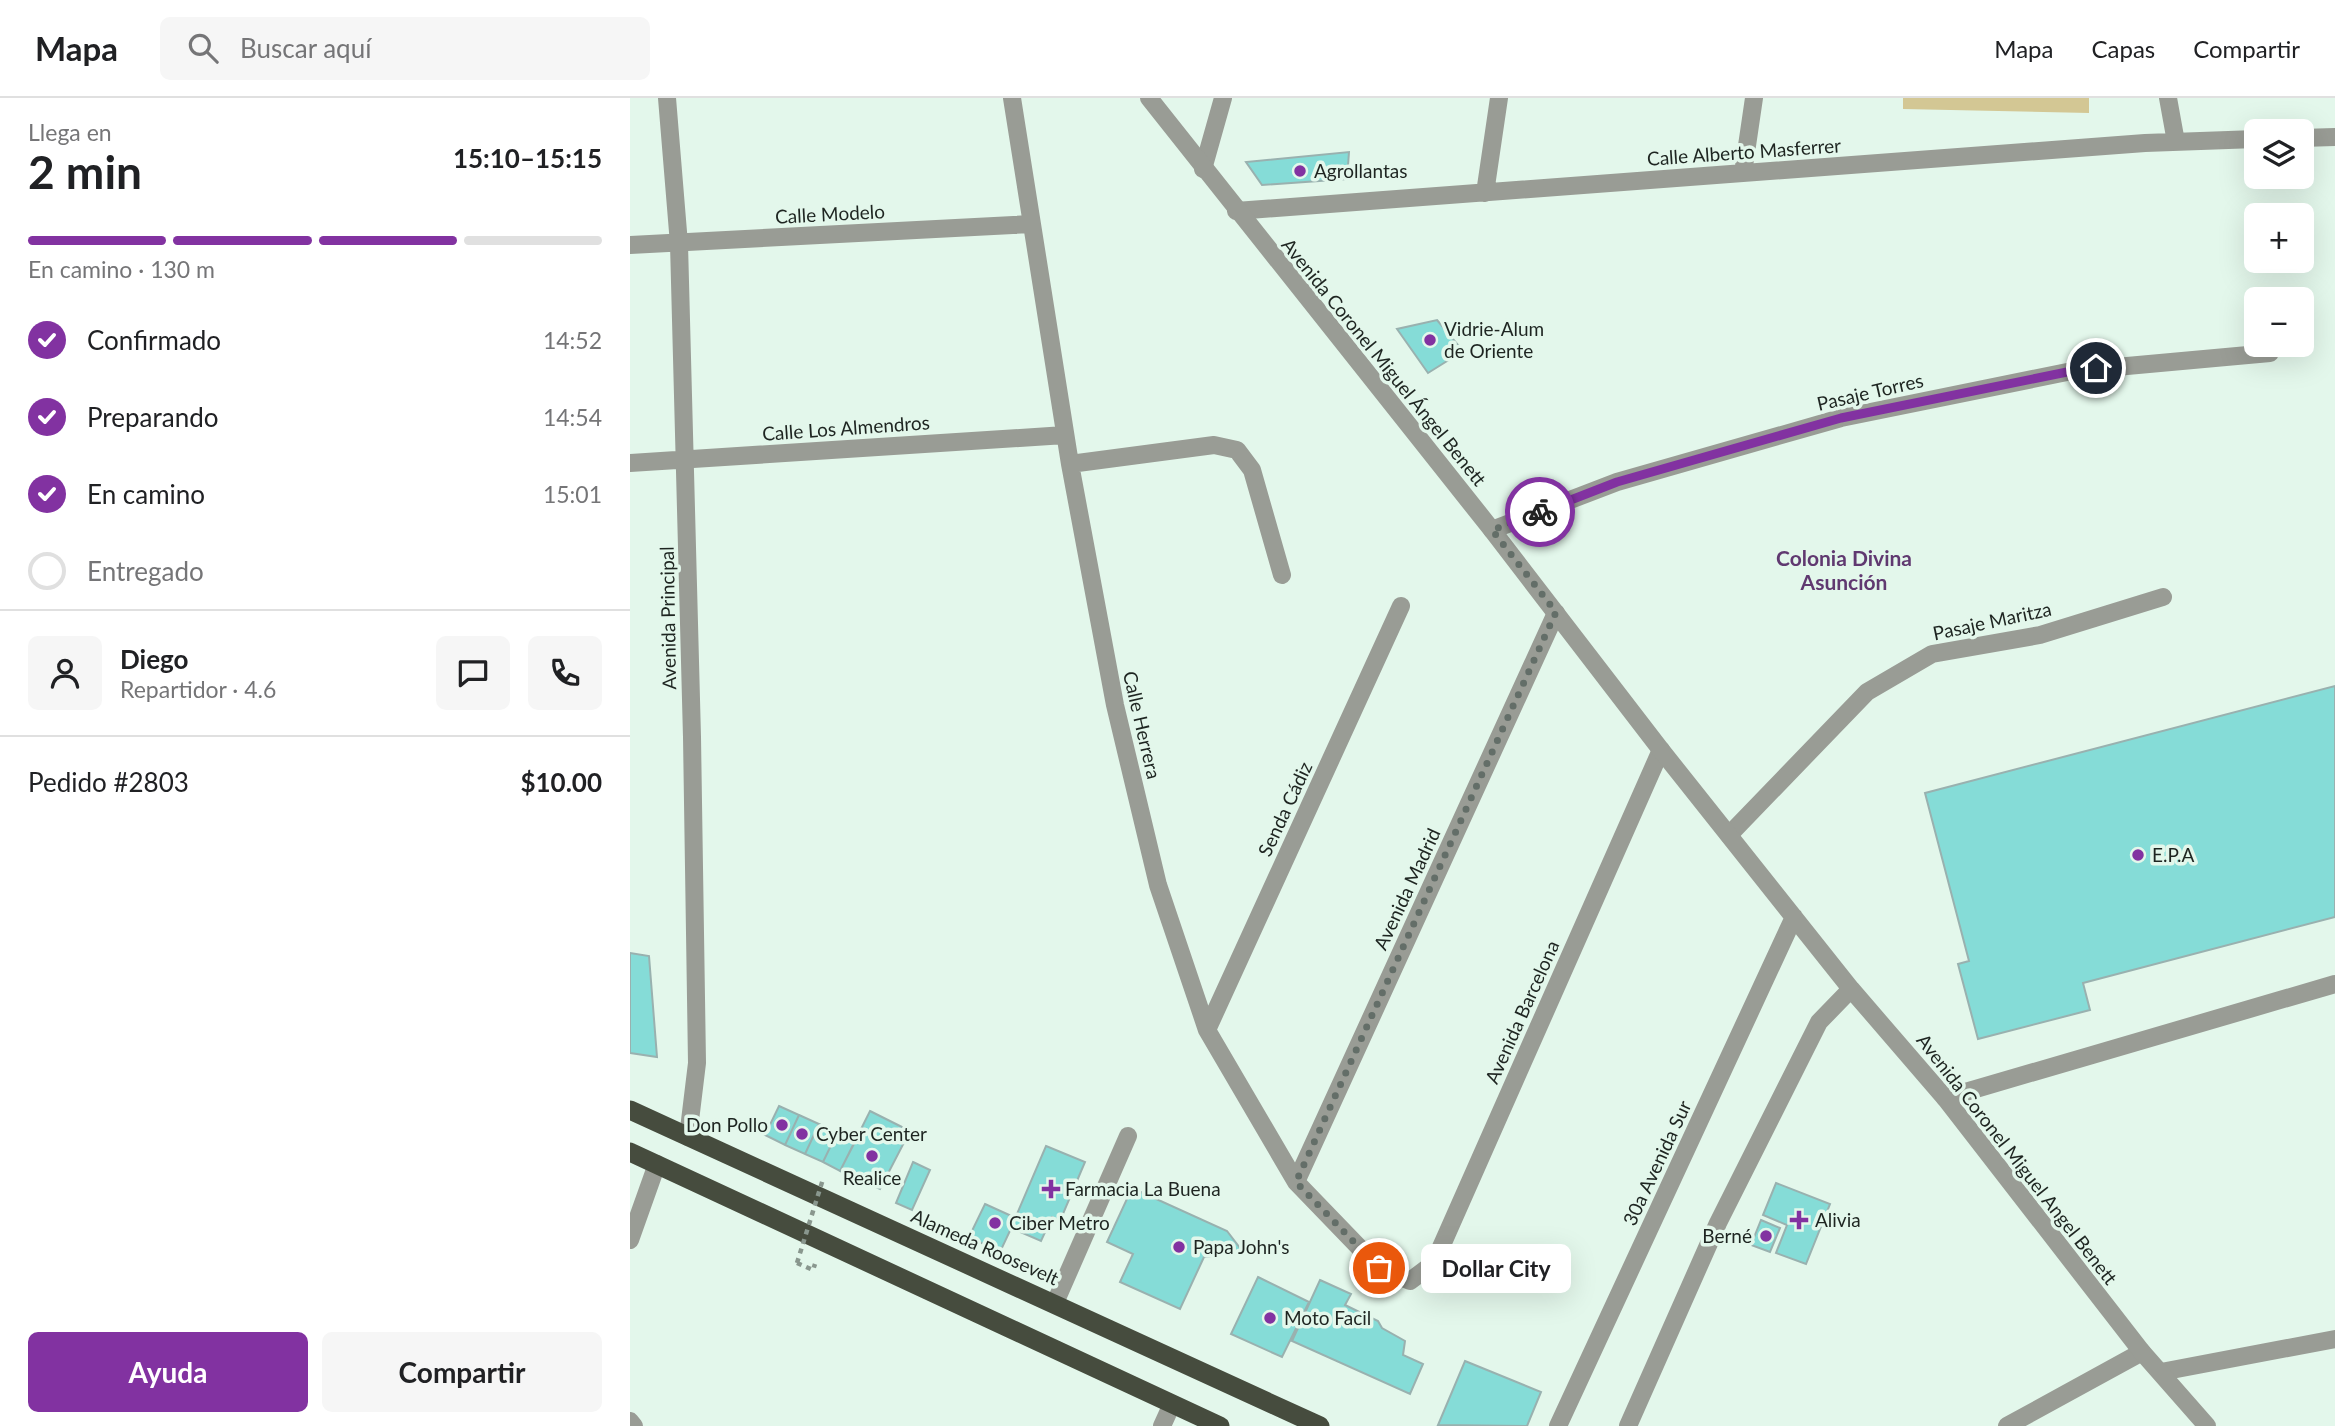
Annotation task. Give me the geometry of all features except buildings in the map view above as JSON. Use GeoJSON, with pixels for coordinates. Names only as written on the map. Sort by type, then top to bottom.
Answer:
{"type":"FeatureCollection","features":[{"type":"Feature","properties":{"kind":"highway","name":"Alameda Roosevelt"},"geometry":{"type":"LineString","coordinates":[[630,1110],[1320,1426]]}},
{"type":"Feature","properties":{"kind":"highway"},"geometry":{"type":"LineString","coordinates":[[630,1152],[1220,1426]]}},
{"type":"Feature","properties":{"kind":"street","name":"Avenida Principal"},"geometry":{"type":"LineString","coordinates":[[667,98],[679,244],[685,462],[697,1063],[688,1137]]}},
{"type":"Feature","properties":{"kind":"street","name":"Calle Herrera"},"geometry":{"type":"LineString","coordinates":[[1012,98],[1065,435],[1115,705],[1155,872],[1207,1030],[1296,1182],[1379,1268],[1409,1281]]}},
{"type":"Feature","properties":{"kind":"street","name":"Avenida Coronel Miguel Ángel Benett"},"geometry":{"type":"LineString","coordinates":[[1149,98],[1236,211],[1492,530],[1661,750],[1794,917]]}},
{"type":"Feature","properties":{"kind":"street"},"geometry":{"type":"LineString","coordinates":[[1203,169],[1223,98]]}},
{"type":"Feature","properties":{"kind":"street"},"geometry":{"type":"LineString","coordinates":[[1485,193],[1499,98]]}},
{"type":"Feature","properties":{"kind":"street"},"geometry":{"type":"LineString","coordinates":[[1744,173],[1754,98]]}},
{"type":"Feature","properties":{"kind":"street"},"geometry":{"type":"LineString","coordinates":[[2168,98],[2176,142]]}},
{"type":"Feature","properties":{"kind":"street"},"geometry":{"type":"LineString","coordinates":[[2314,138],[2335,137]]}},
{"type":"Feature","properties":{"kind":"street","name":"Calle Alberto Masferrer"},"geometry":{"type":"LineString","coordinates":[[1236,211],[2176,142],[2244,139]]}},
{"type":"Feature","properties":{"kind":"street","name":"Calle Modelo"},"geometry":{"type":"LineString","coordinates":[[630,245],[1032,224]]}},
{"type":"Feature","properties":{"kind":"street","name":"Pasaje Torres"},"geometry":{"type":"LineString","coordinates":[[1492,530],[1617,482],[1841,418],[2072,371],[2244,354]]}},
{"type":"Feature","properties":{"kind":"street","name":"Calle Los Almendros"},"geometry":{"type":"LineString","coordinates":[[630,463],[685,462],[1065,435]]}},
{"type":"Feature","properties":{"kind":"street"},"geometry":{"type":"LineString","coordinates":[[1070,464],[1214,445],[1237,450],[1252,470],[1282,575]]}},
{"type":"Feature","properties":{"kind":"street","name":"Pasaje Maritza"},"geometry":{"type":"LineString","coordinates":[[1728,835],[1867,692],[1932,654],[2040,635],[2162,597]]}},
{"type":"Feature","properties":{"kind":"street","name":"Senda Cádiz"},"geometry":{"type":"LineString","coordinates":[[1207,1030],[1401,606]]}},
{"type":"Feature","properties":{"kind":"street","name":"Avenida Madrid"},"geometry":{"type":"LineString","coordinates":[[1296,1182],[1556,612]]}},
{"type":"Feature","properties":{"kind":"street","name":"Avenida Barcelona"},"geometry":{"type":"LineString","coordinates":[[1409,1281],[1434,1264],[1661,750]]}},
{"type":"Feature","properties":{"kind":"street","name":"Avenida Coronel Miguel Angel Benett"},"geometry":{"type":"LineString","coordinates":[[1794,917],[1851,989],[1945,1098],[2142,1352],[2207,1426]]}},
{"type":"Feature","properties":{"kind":"street","name":"30a Avenida Sur"},"geometry":{"type":"LineString","coordinates":[[1558,1426],[1794,917]]}},
{"type":"Feature","properties":{"kind":"street"},"geometry":{"type":"LineString","coordinates":[[1945,1098],[2335,984]]}},
{"type":"Feature","properties":{"kind":"street"},"geometry":{"type":"LineString","coordinates":[[1628,1426],[1718,1223],[1818,1022],[1851,989]]}},
{"type":"Feature","properties":{"kind":"street"},"geometry":{"type":"LineString","coordinates":[[1055,1303],[1128,1136]]}},
{"type":"Feature","properties":{"kind":"street"},"geometry":{"type":"LineString","coordinates":[[630,1241],[657,1164]]}},
{"type":"Feature","properties":{"kind":"street"},"geometry":{"type":"LineString","coordinates":[[2161,1372],[2335,1339]]}},
{"type":"Feature","properties":{"kind":"street"},"geometry":{"type":"LineString","coordinates":[[2007,1426],[2142,1352]]}},
{"type":"Feature","properties":{"kind":"street"},"geometry":{"type":"LineString","coordinates":[[1162,1426],[1172,1404]]}},
{"type":"Feature","properties":{"kind":"street"},"geometry":{"type":"LineString","coordinates":[[630,1421],[634,1426]]}},
{"type":"Feature","properties":{"kind":"path"},"geometry":{"type":"LineString","coordinates":[[813,1270],[796,1263],[823,1180]]}},
{"type":"Feature","properties":{"kind":"shaded area"},"geometry":{"type":"Polygon","coordinates":[[[1903,98],[2089,98],[2089,113],[1903,109],[1903,98]]]}},
{"type":"Feature","properties":{"kind":"way so far"},"geometry":{"type":"LineString","coordinates":[[1379,1268],[1296,1182],[1556,612],[1492,530],[1540,512]]}},
{"type":"Feature","properties":{"kind":"place","name":"Agrollantas"},"geometry":{"type":"Point","coordinates":[1300,171]}},
{"type":"Feature","properties":{"kind":"place","name":"Vidrie-Alum de Oriente"},"geometry":{"type":"Point","coordinates":[1430,340]}},
{"type":"Feature","properties":{"kind":"place","name":"E.P.A"},"geometry":{"type":"Point","coordinates":[2138,855]}},
{"type":"Feature","properties":{"kind":"place","name":"Don Pollo"},"geometry":{"type":"Point","coordinates":[782,1125]}},
{"type":"Feature","properties":{"kind":"place","name":"Cyber Center"},"geometry":{"type":"Point","coordinates":[802,1134]}},
{"type":"Feature","properties":{"kind":"place","name":"Realice"},"geometry":{"type":"Point","coordinates":[872,1156]}},
{"type":"Feature","properties":{"kind":"place","name":"Farmacia La Buena"},"geometry":{"type":"Point","coordinates":[1051,1189]}},
{"type":"Feature","properties":{"kind":"place","name":"Alivia"},"geometry":{"type":"Point","coordinates":[1799,1220]}},
{"type":"Feature","properties":{"kind":"place","name":"Ciber Metro"},"geometry":{"type":"Point","coordinates":[995,1223]}},
{"type":"Feature","properties":{"kind":"place","name":"Berné"},"geometry":{"type":"Point","coordinates":[1766,1236]}},
{"type":"Feature","properties":{"kind":"place","name":"Papa John's"},"geometry":{"type":"Point","coordinates":[1179,1247]}},
{"type":"Feature","properties":{"kind":"place","name":"Dollar City"},"geometry":{"type":"Point","coordinates":[1379,1268]}},
{"type":"Feature","properties":{"kind":"place","name":"Moto Facil"},"geometry":{"type":"Point","coordinates":[1270,1318]}},
{"type":"Feature","properties":{"kind":"district","name":"Colonia Divina Asunción"},"geometry":{"type":"Point","coordinates":[1844,571]}},
{"type":"Feature","properties":{"kind":"route"},"geometry":{"type":"LineString","coordinates":[[1540,512],[1617,482],[1841,418],[2096,368]]}}]}
